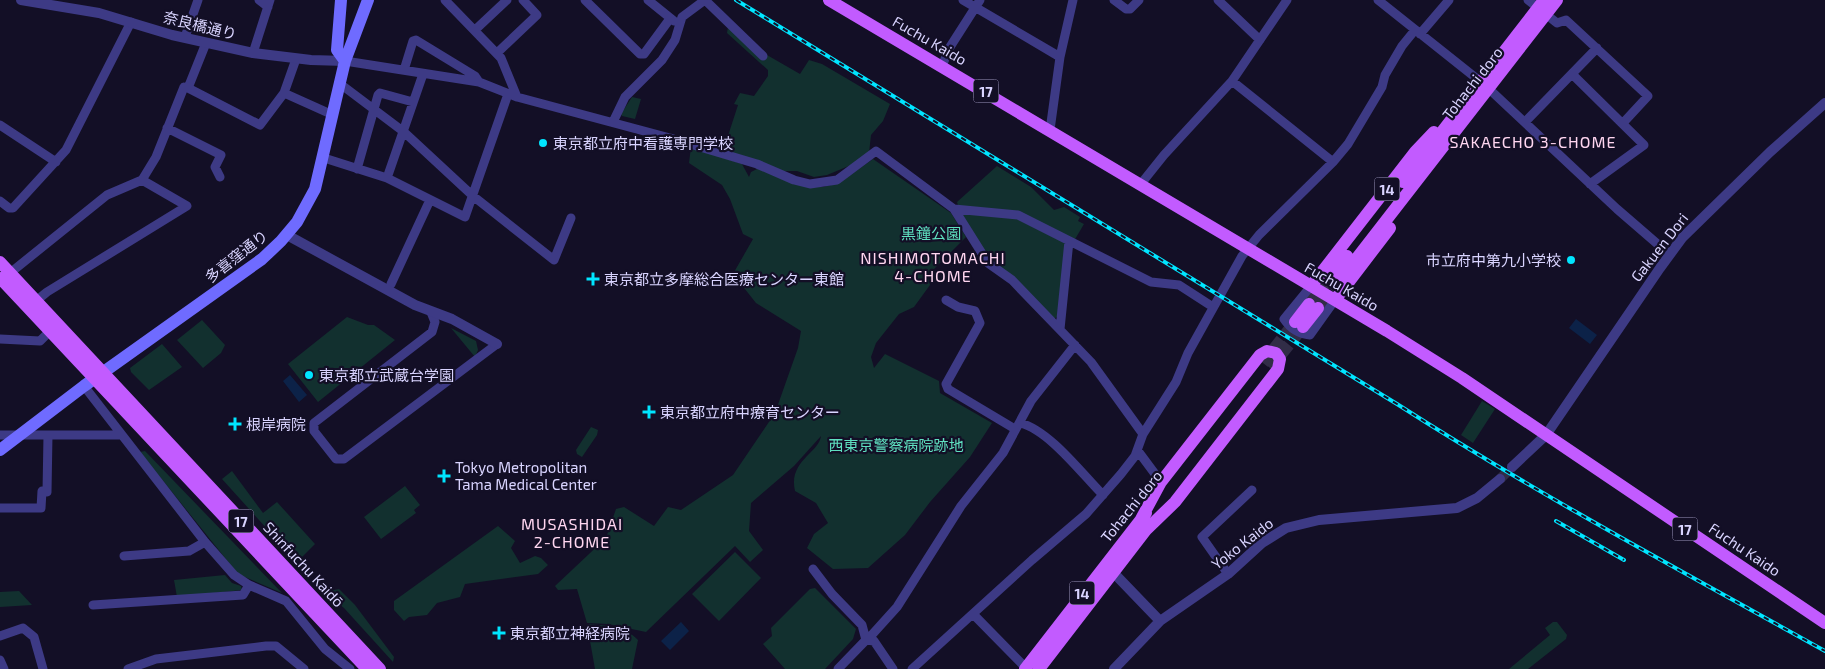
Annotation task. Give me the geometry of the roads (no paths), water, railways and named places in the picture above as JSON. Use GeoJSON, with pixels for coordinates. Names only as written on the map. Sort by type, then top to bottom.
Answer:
{"type":"FeatureCollection","features":[{"type":"Feature","properties":{"kind":"main road"},"geometry":{"type":"LineString","coordinates":[[341,0],[337,50],[345,61]]}},
{"type":"Feature","properties":{"kind":"main road","name":"多喜窪通り"},"geometry":{"type":"LineString","coordinates":[[0,450],[94,379],[262,259],[287,235],[308,203],[324,158],[345,61],[368,0]]}},
{"type":"Feature","properties":{"kind":"main road","name":"Fuchu Kaido"},"geometry":{"type":"LineString","coordinates":[[829,0],[1335,300],[1454,374],[1825,623]]}},
{"type":"Feature","properties":{"kind":"main road","name":"Tohachi doro"},"geometry":{"type":"LineString","coordinates":[[1484,85],[1494,64],[1538,6],[1557,0]]}},
{"type":"Feature","properties":{"kind":"main road","name":"Tohachi doro"},"geometry":{"type":"LineString","coordinates":[[1335,278],[1484,85],[1530,35],[1538,6]]}},
{"type":"Feature","properties":{"kind":"main road"},"geometry":{"type":"LineString","coordinates":[[1494,64],[1527,29],[1530,31],[1530,35]]}},
{"type":"Feature","properties":{"kind":"main road","name":"14"},"geometry":{"type":"LineString","coordinates":[[1311,286],[1415,152],[1473,100]]}},
{"type":"Feature","properties":{"kind":"main road","name":"14"},"geometry":{"type":"LineString","coordinates":[[1335,300],[1444,158],[1473,100]]}},
{"type":"Feature","properties":{"kind":"main road","name":"Shinfuchu Kaidō"},"geometry":{"type":"LineString","coordinates":[[0,262],[4,282],[50,332],[380,669]]}},
{"type":"Feature","properties":{"kind":"main road","name":"Shinfuchu Kaidō"},"geometry":{"type":"LineString","coordinates":[[4,282],[36,301],[94,379],[105,381],[164,444],[185,474],[367,669]]}},
{"type":"Feature","properties":{"kind":"main road"},"geometry":{"type":"LineString","coordinates":[[1299,324],[1314,306]]}},
{"type":"Feature","properties":{"kind":"main road","name":"14"},"geometry":{"type":"LineString","coordinates":[[1141,519],[1161,482],[1260,355],[1270,350],[1279,355],[1278,369],[1175,502],[1144,532]]}},
{"type":"Feature","properties":{"kind":"main road","name":"Tohachi doro"},"geometry":{"type":"LineString","coordinates":[[1025,668],[1109,568],[1144,532],[1267,366],[1141,519],[1109,568],[1039,669]]}},
{"type":"Feature","properties":{"kind":"street","name":"奈良橋通り"},"geometry":{"type":"LineString","coordinates":[[21,0],[99,13],[206,43],[253,53],[296,59],[345,61]]}},
{"type":"Feature","properties":{"kind":"street"},"geometry":{"type":"LineString","coordinates":[[185,37],[198,0]]}},
{"type":"Feature","properties":{"kind":"street"},"geometry":{"type":"LineString","coordinates":[[253,53],[269,3],[260,0]]}},
{"type":"Feature","properties":{"kind":"street"},"geometry":{"type":"LineString","coordinates":[[324,158],[387,178],[465,217],[512,95],[502,58],[446,0]]}},
{"type":"Feature","properties":{"kind":"street"},"geometry":{"type":"LineString","coordinates":[[474,30],[507,0]]}},
{"type":"Feature","properties":{"kind":"street"},"geometry":{"type":"LineString","coordinates":[[497,53],[537,15],[523,0]]}},
{"type":"Feature","properties":{"kind":"street"},"geometry":{"type":"LineString","coordinates":[[585,0],[640,54],[644,54],[669,20]]}},
{"type":"Feature","properties":{"kind":"street"},"geometry":{"type":"LineString","coordinates":[[648,0],[669,20],[679,23]]}},
{"type":"Feature","properties":{"kind":"street"},"geometry":{"type":"LineString","coordinates":[[613,122],[625,97],[662,60],[675,40],[679,23],[691,8],[705,0],[763,56]]}},
{"type":"Feature","properties":{"kind":"street"},"geometry":{"type":"LineString","coordinates":[[963,0],[977,4],[1060,57]]}},
{"type":"Feature","properties":{"kind":"street"},"geometry":{"type":"LineString","coordinates":[[1050,130],[1060,57],[1073,0]]}},
{"type":"Feature","properties":{"kind":"street"},"geometry":{"type":"LineString","coordinates":[[1071,11],[1081,0]]}},
{"type":"Feature","properties":{"kind":"street"},"geometry":{"type":"LineString","coordinates":[[1114,0],[1126,10],[1130,9],[1139,0]]}},
{"type":"Feature","properties":{"kind":"street"},"geometry":{"type":"LineString","coordinates":[[1218,0],[1260,40]]}},
{"type":"Feature","properties":{"kind":"street"},"geometry":{"type":"LineString","coordinates":[[1140,185],[1164,155],[1232,82],[1287,0]]}},
{"type":"Feature","properties":{"kind":"street"},"geometry":{"type":"LineString","coordinates":[[1378,0],[1484,85],[1590,184],[1669,254]]}},
{"type":"Feature","properties":{"kind":"street"},"geometry":{"type":"LineString","coordinates":[[912,669],[1086,514],[1103,495],[1138,450],[1143,434],[1176,382],[1188,353],[1247,248],[1333,162],[1348,144],[1382,87],[1385,76],[1393,61],[1417,32],[1449,0]]}},
{"type":"Feature","properties":{"kind":"street"},"geometry":{"type":"LineString","coordinates":[[942,66],[950,47],[977,4]]}},
{"type":"Feature","properties":{"kind":"street"},"geometry":{"type":"LineString","coordinates":[[1538,6],[1556,23],[1566,20],[1648,96],[1622,123]]}},
{"type":"Feature","properties":{"kind":"street"},"geometry":{"type":"LineString","coordinates":[[0,201],[9,208],[13,208],[66,150],[132,22]]}},
{"type":"Feature","properties":{"kind":"street"},"geometry":{"type":"LineString","coordinates":[[404,70],[416,40],[475,76],[478,82]]}},
{"type":"Feature","properties":{"kind":"street"},"geometry":{"type":"LineString","coordinates":[[188,88],[206,43]]}},
{"type":"Feature","properties":{"kind":"street"},"geometry":{"type":"LineString","coordinates":[[1525,122],[1597,48]]}},
{"type":"Feature","properties":{"kind":"street"},"geometry":{"type":"LineString","coordinates":[[4,282],[107,195],[142,180],[156,157],[184,87],[260,125],[284,93],[296,59]]}},
{"type":"Feature","properties":{"kind":"street"},"geometry":{"type":"LineString","coordinates":[[345,61],[478,82],[512,95],[757,164],[794,180],[810,184],[837,180],[876,151],[954,209],[988,263],[1012,280],[1091,362],[1143,434]]}},
{"type":"Feature","properties":{"kind":"street"},"geometry":{"type":"LineString","coordinates":[[387,178],[424,74]]}},
{"type":"Feature","properties":{"kind":"street"},"geometry":{"type":"LineString","coordinates":[[1572,74],[1644,145],[1590,184]]}},
{"type":"Feature","properties":{"kind":"street"},"geometry":{"type":"LineString","coordinates":[[1232,82],[1333,162]]}},
{"type":"Feature","properties":{"kind":"street"},"geometry":{"type":"LineString","coordinates":[[340,83],[404,132],[473,196],[554,260],[570,218]]}},
{"type":"Feature","properties":{"kind":"street"},"geometry":{"type":"LineString","coordinates":[[284,93],[333,115]]}},
{"type":"Feature","properties":{"kind":"street"},"geometry":{"type":"LineString","coordinates":[[357,169],[380,93],[413,102]]}},
{"type":"Feature","properties":{"kind":"street","name":"Gakuen Dori"},"geometry":{"type":"LineString","coordinates":[[1546,435],[1669,254],[1697,222],[1825,103]]}},
{"type":"Feature","properties":{"kind":"street"},"geometry":{"type":"LineString","coordinates":[[0,125],[56,162]]}},
{"type":"Feature","properties":{"kind":"street"},"geometry":{"type":"LineString","coordinates":[[167,128],[220,155],[215,167],[220,176]]}},
{"type":"Feature","properties":{"kind":"street"},"geometry":{"type":"LineString","coordinates":[[36,301],[46,292],[187,206],[142,180]]}},
{"type":"Feature","properties":{"kind":"street"},"geometry":{"type":"LineString","coordinates":[[391,284],[430,200]]}},
{"type":"Feature","properties":{"kind":"street"},"geometry":{"type":"LineString","coordinates":[[954,209],[1018,215],[1151,282],[1179,285],[1213,307]]}},
{"type":"Feature","properties":{"kind":"street"},"geometry":{"type":"LineString","coordinates":[[287,235],[430,312],[450,318],[497,344],[344,459],[336,459],[314,432],[314,423],[450,318]]}},
{"type":"Feature","properties":{"kind":"street"},"geometry":{"type":"LineString","coordinates":[[1060,328],[1068,241]]}},
{"type":"Feature","properties":{"kind":"street"},"geometry":{"type":"LineString","coordinates":[[1311,286],[1284,319],[1288,325],[1302,334],[1310,334],[1335,300]]}},
{"type":"Feature","properties":{"kind":"street"},"geometry":{"type":"LineString","coordinates":[[946,300],[958,307],[975,311],[980,323],[946,384],[948,389],[1017,426],[1029,425],[1055,446],[1103,495]]}},
{"type":"Feature","properties":{"kind":"street"},"geometry":{"type":"LineString","coordinates":[[430,312],[435,322],[432,332]]}},
{"type":"Feature","properties":{"kind":"street"},"geometry":{"type":"LineString","coordinates":[[0,339],[40,341],[50,332]]}},
{"type":"Feature","properties":{"kind":"street"},"geometry":{"type":"LineString","coordinates":[[481,335],[485,342],[483,355]]}},
{"type":"Feature","properties":{"kind":"street"},"geometry":{"type":"LineString","coordinates":[[838,669],[897,607],[961,506],[1003,453],[1031,401],[1075,345]]}},
{"type":"Feature","properties":{"kind":"street"},"geometry":{"type":"LineString","coordinates":[[94,379],[122,435],[205,542],[234,575],[249,585],[286,600],[326,649],[350,669]]}},
{"type":"Feature","properties":{"kind":"street"},"geometry":{"type":"LineString","coordinates":[[0,508],[41,508],[42,491],[47,492],[48,435]]}},
{"type":"Feature","properties":{"kind":"street"},"geometry":{"type":"LineString","coordinates":[[0,436],[122,435]]}},
{"type":"Feature","properties":{"kind":"street"},"geometry":{"type":"LineString","coordinates":[[1512,467],[1546,435]]}},
{"type":"Feature","properties":{"kind":"street"},"geometry":{"type":"LineString","coordinates":[[1138,450],[1161,482]]}},
{"type":"Feature","properties":{"kind":"street","name":"Yoko Kaido"},"geometry":{"type":"LineString","coordinates":[[1114,669],[1160,621],[1228,574],[1271,536],[1294,525],[1319,520],[1457,508],[1477,498],[1500,479]]}},
{"type":"Feature","properties":{"kind":"street"},"geometry":{"type":"LineString","coordinates":[[1228,574],[1202,537],[1252,490]]}},
{"type":"Feature","properties":{"kind":"street"},"geometry":{"type":"LineString","coordinates":[[124,556],[189,551],[205,542]]}},
{"type":"Feature","properties":{"kind":"street"},"geometry":{"type":"LineString","coordinates":[[813,568],[832,594],[862,625],[868,639],[874,641],[893,669]]}},
{"type":"Feature","properties":{"kind":"street"},"geometry":{"type":"LineString","coordinates":[[1109,568],[1160,621]]}},
{"type":"Feature","properties":{"kind":"street"},"geometry":{"type":"LineString","coordinates":[[93,606],[243,594],[249,585]]}},
{"type":"Feature","properties":{"kind":"street"},"geometry":{"type":"LineString","coordinates":[[973,614],[1025,668]]}},
{"type":"Feature","properties":{"kind":"street"},"geometry":{"type":"LineString","coordinates":[[0,636],[23,628],[34,637],[43,669]]}},
{"type":"Feature","properties":{"kind":"street"},"geometry":{"type":"LineString","coordinates":[[128,669],[156,658],[276,646],[304,669]]}},
{"type":"Feature","properties":{"kind":"street"},"geometry":{"type":"LineString","coordinates":[[156,658],[158,669]]}},
{"type":"Feature","properties":{"kind":"street"},"geometry":{"type":"LineString","coordinates":[[0,660],[4,669]]}},
{"type":"Feature","properties":{"kind":"water"},"geometry":{"type":"Polygon","coordinates":[[[1576,319],[1597,335],[1590,344],[1569,328],[1576,319]]]}},
{"type":"Feature","properties":{"kind":"water"},"geometry":{"type":"Polygon","coordinates":[[[290,375],[307,395],[299,402],[283,381],[290,375]]]}},
{"type":"Feature","properties":{"kind":"water"},"geometry":{"type":"Polygon","coordinates":[[[681,622],[689,631],[670,650],[661,641],[681,622]]]}},
{"type":"Feature","properties":{"kind":"tunnel"},"geometry":{"type":"LineString","coordinates":[[1310,303],[1332,275]]}},
{"type":"Feature","properties":{"kind":"tunnel"},"geometry":{"type":"LineString","coordinates":[[1320,304],[1339,281]]}},
{"type":"Feature","properties":{"kind":"tunnel"},"geometry":{"type":"LineString","coordinates":[[1263,363],[1295,322]]}},
{"type":"Feature","properties":{"kind":"tunnel"},"geometry":{"type":"LineString","coordinates":[[1270,368],[1303,327]]}},
{"type":"Feature","properties":{"kind":"tunnel"},"geometry":{"type":"LineString","coordinates":[[1500,479],[1512,467]]}},
{"type":"Feature","properties":{"kind":"railway"},"geometry":{"type":"LineString","coordinates":[[736,0],[1502,469],[1825,651]]}},
{"type":"Feature","properties":{"kind":"railway"},"geometry":{"type":"LineString","coordinates":[[1556,521],[1624,560]]}},
{"type":"Feature","properties":{"kind":"place","name":"東京都立府中看護専門学校"},"geometry":{"type":"Point","coordinates":[543,143]}},
{"type":"Feature","properties":{"kind":"place","name":"市立府中第九小学校"},"geometry":{"type":"Point","coordinates":[1571,260]}},
{"type":"Feature","properties":{"kind":"place","name":"東京都立多摩総合医療センター東館"},"geometry":{"type":"Point","coordinates":[593,279]}},
{"type":"Feature","properties":{"kind":"place","name":"東京都立武蔵台学園"},"geometry":{"type":"Point","coordinates":[309,375]}},
{"type":"Feature","properties":{"kind":"place","name":"東京都立府中療育センター"},"geometry":{"type":"Point","coordinates":[649,412]}},
{"type":"Feature","properties":{"kind":"place","name":"根岸病院"},"geometry":{"type":"Point","coordinates":[235,424]}},
{"type":"Feature","properties":{"kind":"place","name":"Tokyo Metropolitan Tama Medical Center"},"geometry":{"type":"Point","coordinates":[444,476]}},
{"type":"Feature","properties":{"kind":"place","name":"東京都立神経病院"},"geometry":{"type":"Point","coordinates":[499,633]}},
{"type":"Feature","properties":{"kind":"district","name":"SAKAECHO 3-CHOME"},"geometry":{"type":"Point","coordinates":[1533,141]}},
{"type":"Feature","properties":{"kind":"district","name":"NISHIMOTOMACHI 4-CHOME"},"geometry":{"type":"Point","coordinates":[933,266]}},
{"type":"Feature","properties":{"kind":"district","name":"MUSASHIDAI 2-CHOME"},"geometry":{"type":"Point","coordinates":[572,532]}},
{"type":"Feature","properties":{"kind":"park label","name":"黒鐘公園"},"geometry":{"type":"Point","coordinates":[931,233]}},
{"type":"Feature","properties":{"kind":"park label","name":"西東京警察病院跡地"},"geometry":{"type":"Point","coordinates":[896,445]}}]}
